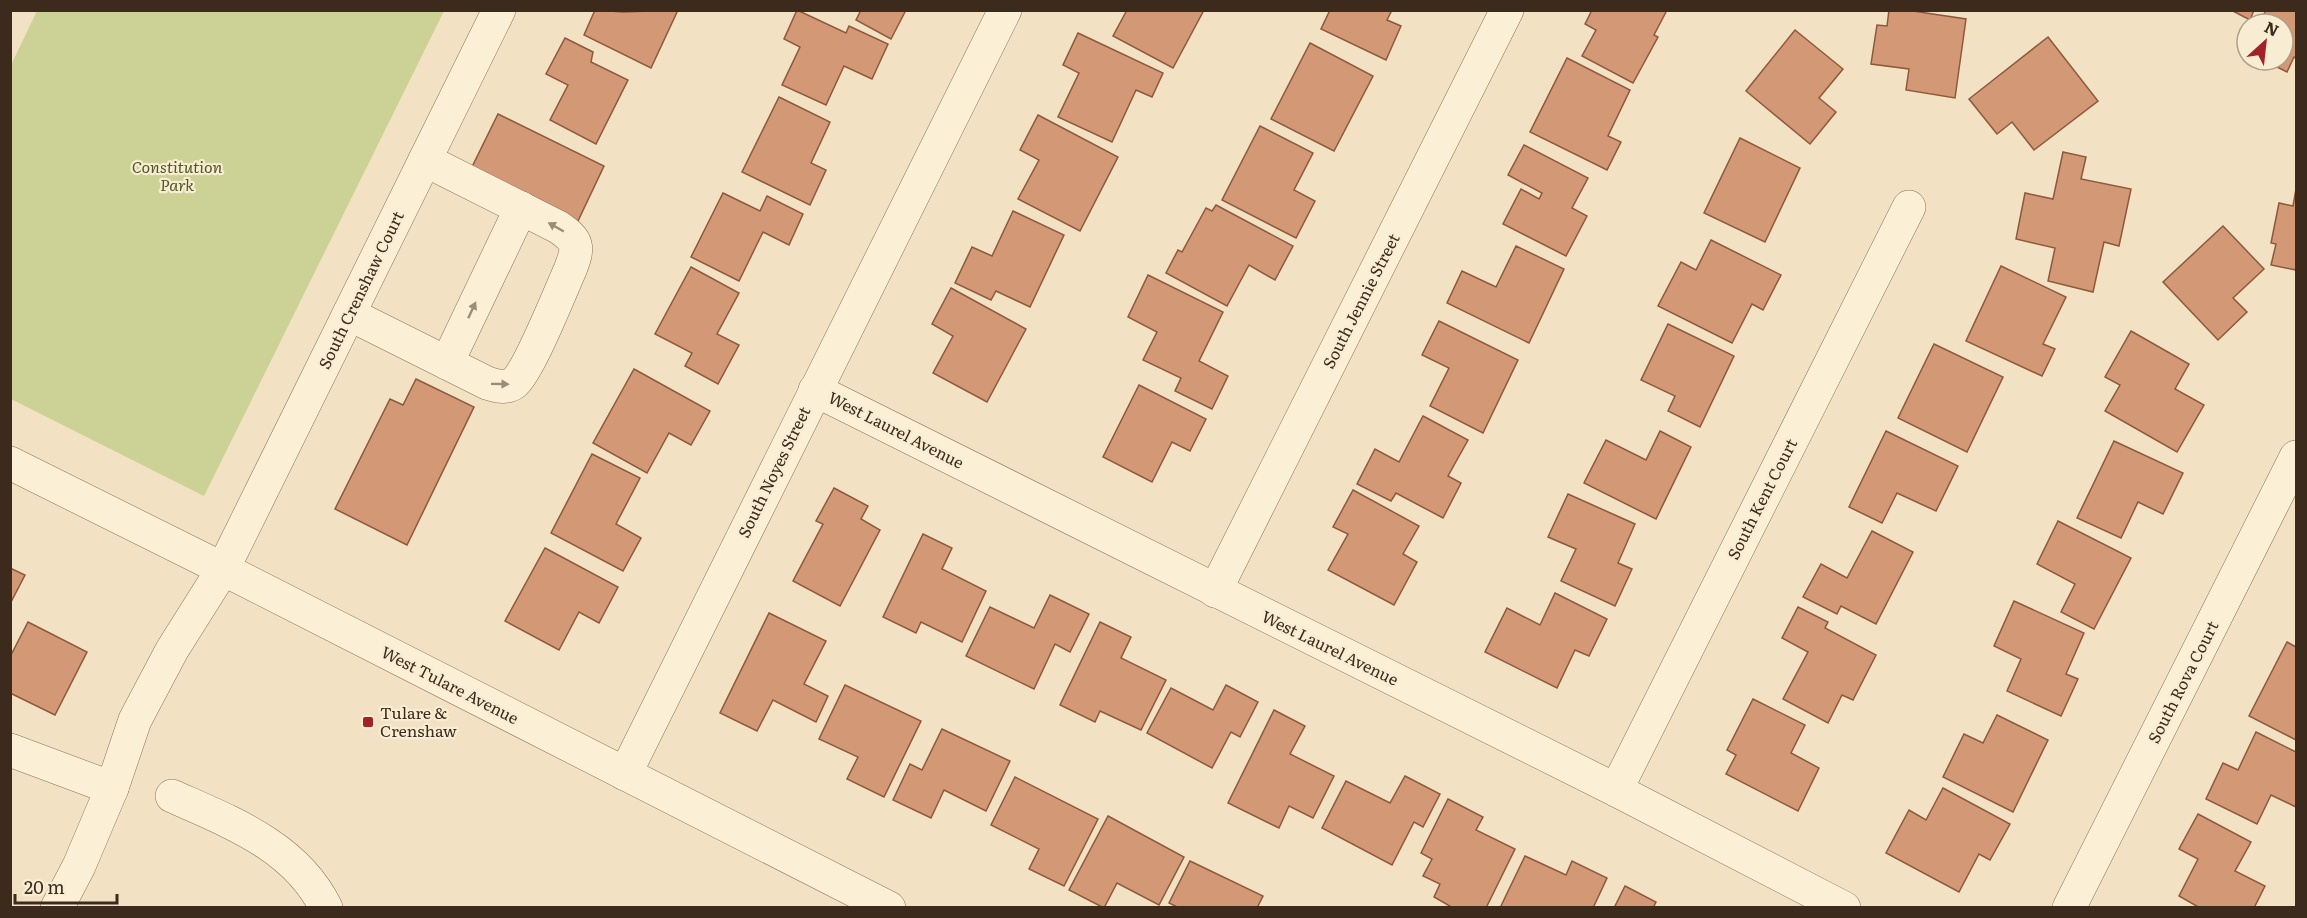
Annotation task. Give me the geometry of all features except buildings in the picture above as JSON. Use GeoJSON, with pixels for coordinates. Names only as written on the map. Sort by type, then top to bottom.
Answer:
{"type":"FeatureCollection","features":[{"type":"Feature","properties":{"kind":"street","name":"South Crenshaw Court"},"geometry":{"type":"LineString","coordinates":[[57,908],[79,866],[112,788],[135,720],[172,650],[223,569],[500,10]]}},
{"type":"Feature","properties":{"kind":"street","name":"South Noyes Street"},"geometry":{"type":"LineString","coordinates":[[625,774],[1005,10]]}},
{"type":"Feature","properties":{"kind":"street","name":"South Jennie Street"},"geometry":{"type":"LineString","coordinates":[[1215,591],[1507,10]]}},
{"type":"Feature","properties":{"kind":"street"},"geometry":{"type":"LineString","coordinates":[[349,314],[487,383],[501,387],[513,383],[525,368],[577,253],[574,241],[569,235],[521,208],[425,160]]}},
{"type":"Feature","properties":{"kind":"street","name":"South Kent Court"},"geometry":{"type":"LineString","coordinates":[[1616,790],[1910,207]]}},
{"type":"Feature","properties":{"kind":"street"},"geometry":{"type":"LineString","coordinates":[[447,363],[521,208]]}},
{"type":"Feature","properties":{"kind":"street","name":"West Laurel Avenue"},"geometry":{"type":"LineString","coordinates":[[815,390],[1616,790],[1844,908]]}},
{"type":"Feature","properties":{"kind":"street","name":"South Rova Court"},"geometry":{"type":"LineString","coordinates":[[2069,908],[2296,457]]}},
{"type":"Feature","properties":{"kind":"street","name":"West Tulare Avenue"},"geometry":{"type":"LineString","coordinates":[[10,463],[889,908]]}},
{"type":"Feature","properties":{"kind":"street"},"geometry":{"type":"LineString","coordinates":[[10,750],[112,788]]}},
{"type":"Feature","properties":{"kind":"street"},"geometry":{"type":"LineString","coordinates":[[172,796],[225,819],[268,843],[300,869],[326,908]]}},
{"type":"Feature","properties":{"kind":"green space","name":"Constitution Park"},"geometry":{"type":"Polygon","coordinates":[[[37,11],[444,11],[204,496],[11,399],[11,65],[37,11]]]}},
{"type":"Feature","properties":{"kind":"place","name":"Tulare & Crenshaw"},"geometry":{"type":"Point","coordinates":[368,722]}}]}
